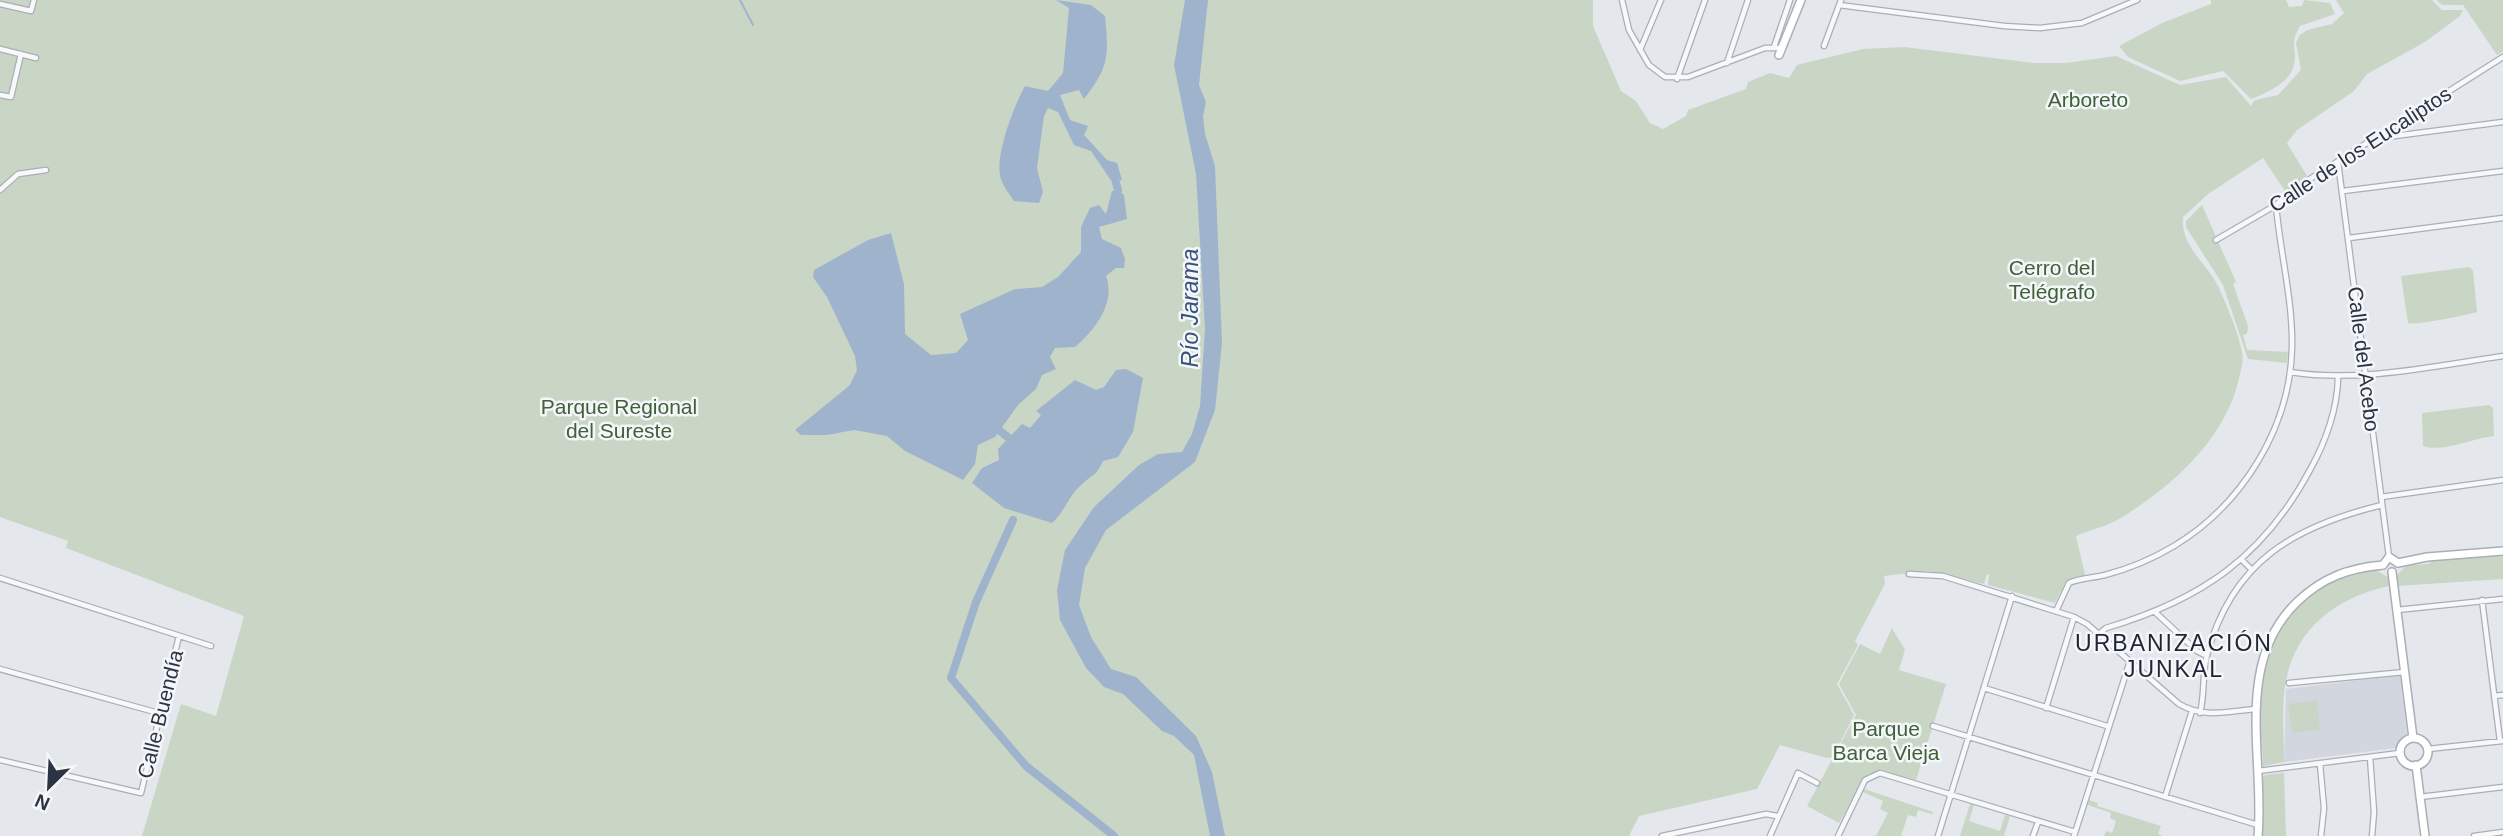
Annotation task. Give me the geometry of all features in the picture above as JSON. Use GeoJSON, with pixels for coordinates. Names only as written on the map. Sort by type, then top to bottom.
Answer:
{"type":"FeatureCollection","features":[{"type":"Feature","properties":{"kind":"street"},"geometry":{"type":"LineString","coordinates":[[0,4],[31,11],[34,0]]}},
{"type":"Feature","properties":{"kind":"street"},"geometry":{"type":"LineString","coordinates":[[1622,0],[1627,26],[1652,69],[1678,79],[1776,48],[1799,0]]}},
{"type":"Feature","properties":{"kind":"street"},"geometry":{"type":"LineString","coordinates":[[1640,50],[1661,0]]}},
{"type":"Feature","properties":{"kind":"street"},"geometry":{"type":"LineString","coordinates":[[1678,79],[1704,0]]}},
{"type":"Feature","properties":{"kind":"street"},"geometry":{"type":"LineString","coordinates":[[1727,62],[1748,0]]}},
{"type":"Feature","properties":{"kind":"street"},"geometry":{"type":"LineString","coordinates":[[1776,48],[1790,0]]}},
{"type":"Feature","properties":{"kind":"street"},"geometry":{"type":"LineString","coordinates":[[1824,46],[1840,3],[2004,26],[2040,28],[2082,23],[2137,0]]}},
{"type":"Feature","properties":{"kind":"street"},"geometry":{"type":"LineString","coordinates":[[0,49],[36,58]]}},
{"type":"Feature","properties":{"kind":"street"},"geometry":{"type":"LineString","coordinates":[[0,95],[11,97],[21,54]]}},
{"type":"Feature","properties":{"kind":"street","name":"Calle de los Eucaliptos"},"geometry":{"type":"LineString","coordinates":[[2216,240],[2276,205],[2291,191],[2503,57]]}},
{"type":"Feature","properties":{"kind":"street"},"geometry":{"type":"LineString","coordinates":[[2375,139],[2503,122]]}},
{"type":"Feature","properties":{"kind":"street"},"geometry":{"type":"LineString","coordinates":[[2387,131],[2391,137]]}},
{"type":"Feature","properties":{"kind":"street","name":"Calle del Acebo"},"geometry":{"type":"LineString","coordinates":[[2338,162],[2389,557]]}},
{"type":"Feature","properties":{"kind":"street"},"geometry":{"type":"LineString","coordinates":[[0,190],[18,174],[46,170]]}},
{"type":"Feature","properties":{"kind":"street"},"geometry":{"type":"LineString","coordinates":[[2343,191],[2503,171]]}},
{"type":"Feature","properties":{"kind":"street"},"geometry":{"type":"LineString","coordinates":[[2057,609],[2069,583],[2107,574],[2152,557],[2194,532],[2242,485],[2263,452],[2282,405],[2290,372],[2292,346],[2276,205]]}},
{"type":"Feature","properties":{"kind":"street"},"geometry":{"type":"LineString","coordinates":[[2349,238],[2503,218]]}},
{"type":"Feature","properties":{"kind":"street"},"geometry":{"type":"LineString","coordinates":[[2290,372],[2338,376],[2366,374],[2503,356]]}},
{"type":"Feature","properties":{"kind":"street"},"geometry":{"type":"LineString","coordinates":[[2099,634],[2106,628],[2155,612],[2199,591],[2242,560],[2263,540],[2292,503],[2319,453],[2335,404],[2338,376]]}},
{"type":"Feature","properties":{"kind":"street"},"geometry":{"type":"LineString","coordinates":[[2381,497],[2503,480]]}},
{"type":"Feature","properties":{"kind":"street"},"geometry":{"type":"LineString","coordinates":[[2200,713],[2207,656],[2224,613],[2252,570],[2271,548],[2335,516],[2382,505]]}},
{"type":"Feature","properties":{"kind":"street"},"geometry":{"type":"LineString","coordinates":[[2413,738],[2392,572],[2398,563],[2427,557],[2503,551]]}},
{"type":"Feature","properties":{"kind":"street"},"geometry":{"type":"LineString","coordinates":[[2258,836],[2258,681],[2273,634],[2290,608],[2312,588],[2332,576],[2356,568],[2383,565],[2389,557],[2398,563]]}},
{"type":"Feature","properties":{"kind":"street"},"geometry":{"type":"LineString","coordinates":[[2242,560],[2252,570]]}},
{"type":"Feature","properties":{"kind":"street"},"geometry":{"type":"LineString","coordinates":[[2383,565],[2387,571],[2392,572]]}},
{"type":"Feature","properties":{"kind":"street"},"geometry":{"type":"LineString","coordinates":[[1909,574],[1943,576],[2057,609],[2074,617],[2099,634],[2179,704],[2192,711],[2215,715],[2256,709]]}},
{"type":"Feature","properties":{"kind":"street"},"geometry":{"type":"LineString","coordinates":[[0,578],[211,646]]}},
{"type":"Feature","properties":{"kind":"street"},"geometry":{"type":"LineString","coordinates":[[1938,836],[2012,596]]}},
{"type":"Feature","properties":{"kind":"street"},"geometry":{"type":"LineString","coordinates":[[2397,610],[2503,599]]}},
{"type":"Feature","properties":{"kind":"street"},"geometry":{"type":"LineString","coordinates":[[2428,749],[2502,741],[2482,600]]}},
{"type":"Feature","properties":{"kind":"street"},"geometry":{"type":"LineString","coordinates":[[2155,612],[2197,651],[2207,656]]}},
{"type":"Feature","properties":{"kind":"street"},"geometry":{"type":"LineString","coordinates":[[2046,708],[2074,617]]}},
{"type":"Feature","properties":{"kind":"street","name":"Calle Buendía"},"geometry":{"type":"LineString","coordinates":[[0,760],[141,793],[179,636]]}},
{"type":"Feature","properties":{"kind":"street"},"geometry":{"type":"LineString","coordinates":[[1838,836],[1865,779],[1880,773],[2074,834],[2130,660]]}},
{"type":"Feature","properties":{"kind":"street"},"geometry":{"type":"LineString","coordinates":[[0,669],[162,714]]}},
{"type":"Feature","properties":{"kind":"street"},"geometry":{"type":"LineString","coordinates":[[2289,684],[2405,672]]}},
{"type":"Feature","properties":{"kind":"street"},"geometry":{"type":"LineString","coordinates":[[1984,688],[2107,726]]}},
{"type":"Feature","properties":{"kind":"street"},"geometry":{"type":"LineString","coordinates":[[2494,696],[2503,695]]}},
{"type":"Feature","properties":{"kind":"street"},"geometry":{"type":"LineString","coordinates":[[2165,797],[2192,711]]}},
{"type":"Feature","properties":{"kind":"street"},"geometry":{"type":"LineString","coordinates":[[1933,726],[2259,825]]}},
{"type":"Feature","properties":{"kind":"street"},"geometry":{"type":"LineString","coordinates":[[2413,738],[2423,740],[2428,749],[2424,762],[2416,765],[2404,761],[2400,753],[2402,745],[2413,738]]}},
{"type":"Feature","properties":{"kind":"street"},"geometry":{"type":"LineString","coordinates":[[2258,771],[2400,753]]}},
{"type":"Feature","properties":{"kind":"street"},"geometry":{"type":"LineString","coordinates":[[2370,757],[2374,812],[2372,836]]}},
{"type":"Feature","properties":{"kind":"street"},"geometry":{"type":"LineString","coordinates":[[2320,764],[2324,808],[2321,836]]}},
{"type":"Feature","properties":{"kind":"street"},"geometry":{"type":"LineString","coordinates":[[2416,765],[2425,836]]}},
{"type":"Feature","properties":{"kind":"street"},"geometry":{"type":"LineString","coordinates":[[1770,836],[1798,774],[1816,783]]}},
{"type":"Feature","properties":{"kind":"street"},"geometry":{"type":"LineString","coordinates":[[2420,797],[2503,787]]}},
{"type":"Feature","properties":{"kind":"street"},"geometry":{"type":"LineString","coordinates":[[1662,836],[1766,814],[1777,816]]}},
{"type":"Feature","properties":{"kind":"street"},"geometry":{"type":"LineString","coordinates":[[2033,836],[2038,822]]}},
{"type":"Feature","properties":{"kind":"street"},"geometry":{"type":"LineString","coordinates":[[2474,836],[2503,832]]}},
{"type":"Feature","properties":{"kind":"shaded area"},"geometry":{"type":"Polygon","coordinates":[[[2400,675],[2407,735],[2396,748],[2284,762],[2286,689],[2400,675]]]}},
{"type":"Feature","properties":{"kind":"green space"},"geometry":{"type":"Polygon","coordinates":[[[0,0],[1593,0],[1593,26],[1621,91],[1636,101],[1650,123],[1663,129],[1686,116],[1688,110],[1746,89],[1748,82],[1770,73],[1789,78],[1797,65],[1863,49],[1904,47],[2034,63],[2066,63],[2116,56],[2180,85],[2226,77],[2251,106],[2255,100],[2278,95],[2301,70],[2296,43],[2300,35],[2307,30],[2332,24],[2344,13],[2336,0],[2432,0],[2442,10],[2463,10],[2460,16],[2425,42],[2367,74],[2354,91],[2297,130],[2287,143],[2307,176],[2285,191],[2263,158],[2208,194],[2183,217],[2183,227],[2190,246],[2218,286],[2235,327],[2243,355],[2239,378],[2222,421],[2209,441],[2177,476],[2121,518],[2076,536],[2085,575],[2065,583],[2055,603],[1988,585],[1987,574],[1984,584],[1928,571],[1884,576],[1885,584],[1855,641],[1858,645],[1837,684],[1854,715],[1833,757],[1827,758],[1780,745],[1757,789],[1639,816],[1629,836],[142,836],[181,704],[216,716],[244,616],[66,548],[68,541],[0,517],[0,0]]]}},
{"type":"Feature","properties":{"kind":"green space"},"geometry":{"type":"Polygon","coordinates":[[[2211,0],[2286,0],[2289,7],[2302,6],[2304,0],[2330,3],[2335,14],[2300,26],[2294,43],[2294,64],[2288,77],[2264,94],[2251,99],[2223,71],[2180,81],[2128,57],[2119,46],[2162,23],[2211,4],[2211,0]]]}},
{"type":"Feature","properties":{"kind":"green space"},"geometry":{"type":"Polygon","coordinates":[[[2436,0],[2503,0],[2503,52],[2497,55],[2463,5],[2442,5],[2436,0]]]}},
{"type":"Feature","properties":{"kind":"green space"},"geometry":{"type":"Polygon","coordinates":[[[2202,205],[2236,282],[2233,284],[2248,326],[2247,334],[2243,335],[2247,350],[2288,352],[2287,363],[2248,359],[2223,285],[2186,227],[2186,221],[2202,205]]]}},
{"type":"Feature","properties":{"kind":"green space"},"geometry":{"type":"Polygon","coordinates":[[[2469,267],[2473,271],[2477,312],[2430,322],[2408,323],[2401,276],[2469,267]]]}},
{"type":"Feature","properties":{"kind":"green space"},"geometry":{"type":"Polygon","coordinates":[[[2489,405],[2493,408],[2494,436],[2439,448],[2423,446],[2422,413],[2489,405]]]}},
{"type":"Feature","properties":{"kind":"green space"},"geometry":{"type":"Polygon","coordinates":[[[2503,555],[2503,579],[2397,586],[2396,576],[2407,565],[2428,564],[2435,559],[2503,555]]]}},
{"type":"Feature","properties":{"kind":"green space"},"geometry":{"type":"Polygon","coordinates":[[[2364,570],[2376,570],[2389,578],[2389,586],[2370,591],[2337,607],[2322,617],[2299,645],[2291,662],[2284,691],[2284,762],[2263,766],[2260,696],[2263,673],[2279,633],[2291,615],[2323,587],[2364,570]]]}},
{"type":"Feature","properties":{"kind":"green space","name":"Parque Barca Vieja"},"geometry":{"type":"Polygon","coordinates":[[[1892,628],[1905,650],[1899,670],[1946,684],[1916,780],[1881,771],[1868,774],[1839,823],[1807,806],[1856,715],[1839,684],[1860,644],[1880,654],[1892,628]]]}},
{"type":"Feature","properties":{"kind":"green space"},"geometry":{"type":"Polygon","coordinates":[[[2317,700],[2320,730],[2292,733],[2288,704],[2317,700]]]}},
{"type":"Feature","properties":{"kind":"green space"},"geometry":{"type":"Polygon","coordinates":[[[2284,773],[2286,836],[2261,836],[2261,779],[2265,775],[2284,773]]]}},
{"type":"Feature","properties":{"kind":"green space"},"geometry":{"type":"Polygon","coordinates":[[[1864,789],[1933,812],[1932,814],[1918,810],[1916,817],[1908,815],[1901,836],[1876,836],[1888,813],[1880,809],[1883,801],[1863,792],[1864,789]]]}},
{"type":"Feature","properties":{"kind":"green space"},"geometry":{"type":"Polygon","coordinates":[[[2089,800],[2098,803],[2097,806],[2161,826],[2158,834],[2163,836],[2104,836],[2106,831],[2112,833],[2116,821],[2110,818],[2111,813],[2088,805],[2089,800]]]}},
{"type":"Feature","properties":{"kind":"green space"},"geometry":{"type":"Polygon","coordinates":[[[1970,804],[1974,805],[1969,821],[2000,831],[2005,815],[2010,816],[2004,836],[1960,836],[1970,804]]]}},
{"type":"Feature","properties":{"kind":"water"},"geometry":{"type":"Polygon","coordinates":[[[1056,0],[1091,5],[1105,16],[1107,51],[1098,78],[1084,99],[1079,90],[1060,95],[1070,120],[1088,126],[1084,135],[1107,160],[1117,163],[1122,180],[1112,182],[1091,151],[1074,145],[1058,112],[1048,108],[1044,116],[1037,168],[1043,192],[1039,203],[1014,201],[1003,185],[1000,173],[1002,148],[1015,106],[1025,86],[1048,91],[1063,73],[1069,8],[1056,0]]]}},
{"type":"Feature","properties":{"kind":"water"},"geometry":{"type":"Polygon","coordinates":[[[1185,0],[1208,0],[1199,85],[1206,102],[1203,116],[1205,134],[1215,166],[1222,343],[1215,410],[1195,462],[1106,530],[1085,568],[1079,605],[1091,637],[1111,669],[1136,677],[1196,736],[1212,772],[1225,836],[1210,836],[1194,755],[1174,736],[1162,731],[1123,694],[1104,687],[1086,668],[1060,620],[1057,590],[1065,550],[1094,507],[1139,465],[1158,454],[1182,452],[1192,434],[1200,406],[1205,329],[1196,174],[1174,65],[1185,0]]]}},
{"type":"Feature","properties":{"kind":"water"},"geometry":{"type":"Polygon","coordinates":[[[1118,190],[1124,195],[1127,219],[1099,227],[1102,239],[1121,248],[1125,259],[1124,268],[1116,268],[1106,276],[1108,296],[1102,315],[1090,333],[1075,347],[1055,348],[1050,357],[1056,369],[1042,375],[1036,389],[1018,405],[995,437],[978,445],[975,464],[963,480],[905,451],[887,436],[854,430],[827,435],[801,435],[795,430],[850,385],[857,370],[855,356],[827,297],[813,277],[814,270],[868,240],[891,233],[904,284],[905,334],[931,355],[956,353],[968,340],[960,314],[1015,289],[1042,287],[1058,277],[1081,252],[1081,227],[1090,208],[1099,205],[1106,214],[1112,191],[1118,190]]]}},
{"type":"Feature","properties":{"kind":"water"},"geometry":{"type":"Polygon","coordinates":[[[1126,369],[1143,378],[1133,432],[1118,457],[1103,461],[1095,473],[1076,490],[1052,523],[1004,508],[972,483],[982,468],[999,460],[998,449],[1022,424],[1030,428],[1041,415],[1036,411],[1075,380],[1096,390],[1104,387],[1116,370],[1126,369]]]}},
{"type":"Feature","properties":{"kind":"waterway"},"geometry":{"type":"LineString","coordinates":[[740,0],[753,25]]}},
{"type":"Feature","properties":{"kind":"waterway"},"geometry":{"type":"LineString","coordinates":[[1116,183],[1118,190]]}},
{"type":"Feature","properties":{"kind":"waterway","name":"Río Jarama"},"geometry":{"type":"LineString","coordinates":[[1000,431],[1009,438]]}},
{"type":"Feature","properties":{"kind":"waterway"},"geometry":{"type":"LineString","coordinates":[[1013,520],[976,602],[951,678],[1026,766],[1114,836]]}},
{"type":"Feature","properties":{"kind":"district","name":"URBANIZACIÓN JUNKAL"},"geometry":{"type":"Point","coordinates":[2174,656]}},
{"type":"Feature","properties":{"kind":"park label","name":"Arboreto"},"geometry":{"type":"Point","coordinates":[2088,99]}},
{"type":"Feature","properties":{"kind":"park label","name":"Cerro del Telégrafo"},"geometry":{"type":"Point","coordinates":[2052,279]}},
{"type":"Feature","properties":{"kind":"park label","name":"Parque Regional del Sureste"},"geometry":{"type":"Point","coordinates":[619,418]}}]}
